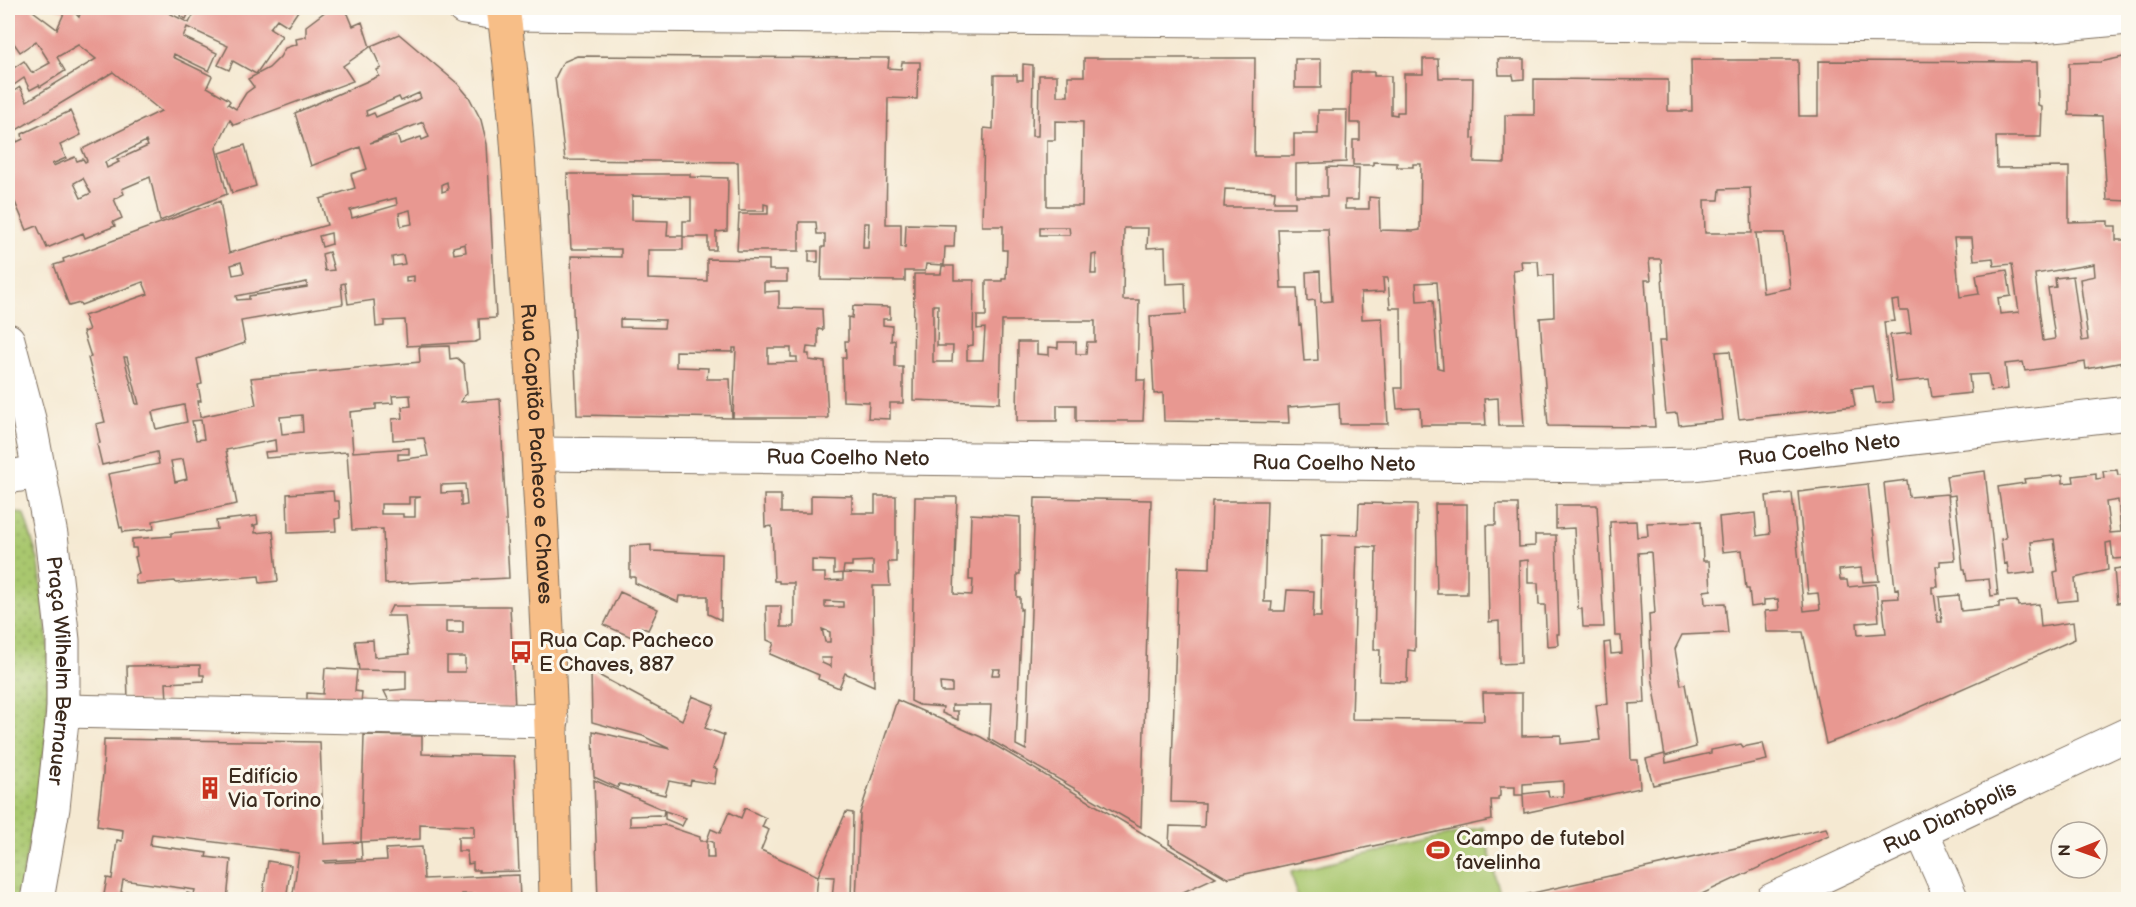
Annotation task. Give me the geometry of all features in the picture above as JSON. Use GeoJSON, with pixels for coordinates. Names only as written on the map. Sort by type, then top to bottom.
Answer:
{"type":"FeatureCollection","features":[{"type":"Feature","properties":{"kind":"main road","name":"Rua Capitão Pacheco e Chaves"},"geometry":{"type":"LineString","coordinates":[[504,11],[512,89],[538,454],[552,722],[556,900]]}},
{"type":"Feature","properties":{"kind":"street"},"geometry":{"type":"LineString","coordinates":[[464,8],[504,11],[2031,27],[2089,14],[2128,18]]}},
{"type":"Feature","properties":{"kind":"street","name":"Praça Wilhelm Bernauer"},"geometry":{"type":"LineString","coordinates":[[8,340],[29,419],[23,475],[51,534],[63,640],[63,711],[53,808],[37,900]]}},
{"type":"Feature","properties":{"kind":"street","name":"Rua Coelho Neto"},"geometry":{"type":"LineString","coordinates":[[538,454],[1607,466],[1692,464],[2128,413]]}},
{"type":"Feature","properties":{"kind":"street"},"geometry":{"type":"LineString","coordinates":[[63,711],[552,722]]}},
{"type":"Feature","properties":{"kind":"street","name":"Rua Dianópolis"},"geometry":{"type":"LineString","coordinates":[[1772,900],[2128,734]]}},
{"type":"Feature","properties":{"kind":"street"},"geometry":{"type":"LineString","coordinates":[[1921,830],[1952,900]]}},
{"type":"Feature","properties":{"kind":"green space"},"geometry":{"type":"Polygon","coordinates":[[[8,510],[24,514],[39,563],[49,651],[47,740],[19,899],[8,900],[8,510]]]}},
{"type":"Feature","properties":{"kind":"green space","name":"Campo de futebol favelinha"},"geometry":{"type":"Polygon","coordinates":[[[1483,827],[1500,894],[1473,900],[1298,899],[1291,872],[1483,827]]]}},
{"type":"Feature","properties":{"kind":"building"},"geometry":{"type":"Polygon","coordinates":[[[8,8],[34,8],[33,11],[57,29],[65,11],[54,8],[77,8],[75,13],[79,17],[82,8],[172,8],[169,13],[189,23],[197,8],[219,8],[227,11],[229,8],[300,8],[288,26],[277,19],[270,28],[282,36],[256,74],[233,61],[229,70],[218,65],[228,46],[187,27],[183,37],[217,53],[209,71],[174,54],[173,57],[212,76],[207,87],[228,99],[230,101],[228,104],[236,109],[246,93],[254,87],[248,79],[269,68],[285,48],[297,44],[296,39],[306,37],[306,26],[326,11],[341,10],[348,14],[353,26],[362,22],[370,47],[343,66],[353,81],[234,125],[230,120],[216,148],[227,194],[160,221],[150,177],[122,189],[124,194],[114,199],[122,218],[113,222],[115,226],[85,238],[83,233],[47,248],[37,226],[27,230],[8,186],[8,95],[20,87],[27,101],[96,59],[78,45],[57,57],[65,71],[40,87],[39,85],[30,90],[24,78],[8,89],[8,72],[24,61],[32,73],[50,63],[36,41],[20,52],[11,39],[8,41],[8,8]],[[113,72],[13,132],[17,142],[23,139],[22,134],[70,111],[81,135],[60,145],[66,158],[52,164],[53,166],[75,157],[77,161],[83,159],[85,162],[87,161],[82,149],[161,111],[113,72]],[[146,141],[105,162],[107,168],[119,162],[117,160],[148,146],[146,141]],[[83,178],[74,183],[81,198],[91,193],[83,178]]]}},
{"type":"Feature","properties":{"kind":"building"},"geometry":{"type":"Polygon","coordinates":[[[184,8],[191,8],[186,19],[180,16],[184,8]]]}},
{"type":"Feature","properties":{"kind":"building"},"geometry":{"type":"Polygon","coordinates":[[[399,34],[458,84],[469,97],[481,120],[487,144],[496,318],[479,319],[480,340],[475,342],[407,346],[405,320],[384,321],[384,326],[376,327],[374,300],[348,304],[345,283],[341,284],[343,304],[241,321],[245,343],[197,359],[202,384],[198,385],[201,401],[198,401],[200,417],[256,405],[251,378],[420,362],[419,347],[449,346],[450,359],[457,358],[464,364],[467,394],[461,402],[500,399],[509,578],[385,584],[383,529],[352,530],[347,452],[266,458],[265,452],[276,451],[275,440],[226,450],[237,504],[153,521],[154,529],[123,532],[122,527],[120,528],[108,474],[159,464],[157,452],[102,465],[97,444],[100,443],[96,424],[105,422],[88,358],[91,357],[83,332],[89,330],[84,316],[148,294],[143,282],[81,305],[80,303],[69,306],[54,265],[64,262],[63,259],[220,201],[229,253],[327,225],[320,199],[355,188],[351,174],[367,169],[360,147],[311,166],[295,113],[379,76],[377,70],[381,68],[371,46],[399,34]],[[419,93],[401,101],[399,97],[366,111],[367,116],[374,113],[376,117],[421,98],[419,93]],[[423,122],[370,143],[397,136],[400,144],[421,137],[422,140],[429,137],[423,122]],[[447,182],[442,184],[442,192],[448,190],[447,182]],[[396,198],[350,210],[352,218],[397,205],[396,198]],[[410,210],[399,213],[401,226],[412,224],[410,210]],[[331,233],[319,236],[322,247],[332,244],[331,233]],[[465,244],[453,247],[454,254],[466,252],[465,244]],[[329,252],[322,254],[325,271],[334,270],[329,252]],[[403,255],[392,257],[393,266],[405,264],[403,255]],[[241,262],[231,265],[233,275],[244,273],[241,262]],[[414,276],[406,277],[406,282],[414,281],[414,276]],[[307,282],[236,296],[237,300],[249,299],[249,296],[307,287],[307,282]],[[124,357],[136,404],[139,404],[127,357],[124,357]],[[410,395],[392,396],[393,403],[376,404],[376,409],[350,412],[353,452],[409,448],[409,454],[398,454],[398,460],[428,456],[424,438],[393,440],[392,419],[403,418],[402,407],[411,406],[410,395]],[[184,405],[152,412],[156,429],[187,422],[184,405]],[[302,415],[280,417],[282,434],[303,432],[302,415]],[[201,420],[192,421],[196,440],[204,439],[201,420]],[[183,459],[171,461],[175,482],[187,479],[183,459]],[[465,484],[441,485],[441,493],[461,492],[461,506],[467,505],[465,484]],[[409,497],[409,504],[381,504],[381,514],[403,514],[403,517],[415,517],[415,498],[421,497],[409,497]]]}},
{"type":"Feature","properties":{"kind":"building"},"geometry":{"type":"Polygon","coordinates":[[[577,56],[889,58],[888,68],[901,69],[902,62],[920,62],[917,99],[888,98],[886,224],[901,224],[901,247],[905,248],[906,224],[955,225],[954,247],[945,247],[944,265],[926,264],[925,271],[905,271],[905,281],[821,280],[822,247],[825,247],[825,234],[817,234],[816,222],[799,222],[799,251],[737,251],[739,214],[768,214],[768,205],[764,204],[764,211],[739,211],[738,162],[565,160],[555,78],[563,62],[577,56]],[[864,223],[863,248],[868,248],[869,223],[864,223]]]}},
{"type":"Feature","properties":{"kind":"building"},"geometry":{"type":"Polygon","coordinates":[[[2128,56],[2128,201],[2107,200],[2102,116],[2069,115],[2069,63],[2100,62],[2128,56]]]}},
{"type":"Feature","properties":{"kind":"building"},"geometry":{"type":"Polygon","coordinates":[[[1084,58],[1255,58],[1254,156],[1294,156],[1294,134],[1318,134],[1318,110],[1347,110],[1346,162],[1296,164],[1296,196],[1327,196],[1327,167],[1359,168],[1358,200],[1345,200],[1345,209],[1369,209],[1369,197],[1379,198],[1380,230],[1413,231],[1420,230],[1421,164],[1413,164],[1413,167],[1397,167],[1397,163],[1373,162],[1373,165],[1353,165],[1353,140],[1360,140],[1360,123],[1350,123],[1351,72],[1374,72],[1374,76],[1391,76],[1391,114],[1397,115],[1397,112],[1404,112],[1404,74],[1423,74],[1423,59],[1438,59],[1439,78],[1473,78],[1474,162],[1505,163],[1505,115],[1534,115],[1534,79],[1668,80],[1668,111],[1692,111],[1691,60],[1798,60],[1799,116],[1818,116],[1818,61],[2037,62],[2038,106],[2042,107],[2041,137],[1996,137],[1997,168],[2069,167],[2069,222],[2108,221],[2108,226],[2116,226],[2116,240],[2128,240],[2128,375],[2126,376],[2124,362],[2086,369],[2085,362],[2025,371],[2023,362],[2005,364],[2008,389],[1991,391],[1988,374],[1969,375],[1971,393],[1932,397],[1929,379],[1896,382],[1890,335],[1911,333],[1908,311],[1900,311],[1899,300],[1892,301],[1895,321],[1884,322],[1893,402],[1876,403],[1873,386],[1852,388],[1855,406],[1739,419],[1730,351],[1716,352],[1723,420],[1679,425],[1677,413],[1666,414],[1659,341],[1666,341],[1661,259],[1649,259],[1651,280],[1645,280],[1655,427],[1548,426],[1540,318],[1554,317],[1553,275],[1539,276],[1538,261],[1521,261],[1522,269],[1513,270],[1524,426],[1499,426],[1498,398],[1484,399],[1486,425],[1421,425],[1420,408],[1397,409],[1395,388],[1402,388],[1401,308],[1390,308],[1388,278],[1383,278],[1384,292],[1361,293],[1362,319],[1382,318],[1388,424],[1340,424],[1339,403],[1288,407],[1289,423],[1164,421],[1163,393],[1154,394],[1150,316],[1186,314],[1185,283],[1166,284],[1165,247],[1147,248],[1148,228],[1124,228],[1123,300],[1139,300],[1137,380],[1145,380],[1143,421],[1076,421],[1076,405],[1057,405],[1057,421],[1017,421],[1018,342],[1037,342],[1037,354],[1049,355],[1049,347],[1058,348],[1058,342],[1076,342],[1076,354],[1086,354],[1087,342],[1095,342],[1095,321],[1002,321],[1000,403],[913,400],[914,274],[941,274],[942,266],[954,266],[954,280],[974,280],[973,345],[967,346],[967,360],[983,360],[985,328],[977,329],[977,316],[986,316],[986,281],[1006,279],[1007,250],[1003,250],[1003,226],[982,226],[984,128],[993,129],[994,75],[1017,75],[1017,80],[1023,80],[1023,64],[1033,65],[1032,136],[1038,136],[1039,75],[1057,75],[1057,96],[1068,96],[1068,76],[1084,76],[1084,58]],[[1055,121],[1055,140],[1047,140],[1047,206],[1082,206],[1083,122],[1055,121]],[[1750,188],[1720,189],[1719,200],[1704,200],[1705,233],[1752,233],[1750,188]],[[1225,189],[1224,207],[1295,207],[1295,202],[1274,202],[1275,191],[1225,189]],[[1040,227],[1040,235],[1070,235],[1069,227],[1040,227]],[[1278,229],[1281,288],[1297,288],[1299,325],[1301,324],[1304,361],[1318,360],[1315,300],[1307,301],[1306,272],[1320,271],[1321,302],[1332,301],[1328,229],[1278,229]],[[1756,233],[1763,293],[1790,288],[1784,233],[1756,233]],[[1954,238],[1960,297],[1979,294],[1976,275],[2007,270],[2011,296],[1998,298],[2000,314],[2019,312],[2012,264],[1994,266],[1993,258],[1974,260],[1972,238],[1954,238]],[[1096,254],[1092,255],[1091,274],[1096,274],[1096,254]],[[2094,264],[2035,274],[2043,341],[2055,339],[2048,288],[2056,287],[2055,278],[2073,276],[2082,341],[2088,340],[2080,279],[2095,276],[2094,264]],[[1437,282],[1416,283],[1417,301],[1433,300],[1438,368],[1443,369],[1437,282]],[[933,305],[933,362],[952,362],[953,346],[937,346],[938,305],[933,305]]]}},
{"type":"Feature","properties":{"kind":"building"},"geometry":{"type":"Polygon","coordinates":[[[1295,59],[1321,59],[1321,88],[1295,88],[1295,59]]]}},
{"type":"Feature","properties":{"kind":"building"},"geometry":{"type":"Polygon","coordinates":[[[1498,59],[1524,59],[1524,79],[1514,80],[1513,75],[1499,75],[1498,59]]]}},
{"type":"Feature","properties":{"kind":"building"},"geometry":{"type":"Polygon","coordinates":[[[245,145],[256,186],[232,193],[220,153],[245,145]]]}},
{"type":"Feature","properties":{"kind":"building"},"geometry":{"type":"Polygon","coordinates":[[[567,174],[690,174],[690,177],[728,178],[727,231],[716,232],[716,250],[708,250],[708,237],[683,237],[683,250],[648,250],[648,279],[707,281],[707,259],[769,260],[769,270],[787,270],[787,282],[764,282],[764,292],[779,291],[779,308],[822,309],[823,330],[818,329],[818,348],[807,347],[806,354],[809,354],[809,360],[825,362],[828,418],[733,418],[736,348],[733,348],[733,352],[676,351],[676,367],[708,368],[707,379],[730,379],[732,418],[577,415],[571,256],[621,257],[621,249],[571,249],[567,174]],[[632,196],[632,220],[668,221],[667,236],[683,236],[683,221],[691,221],[691,197],[632,196]],[[620,319],[620,327],[664,328],[665,320],[620,319]],[[768,348],[768,363],[797,362],[797,357],[791,357],[791,348],[768,348]]]}},
{"type":"Feature","properties":{"kind":"building"},"geometry":{"type":"Polygon","coordinates":[[[809,251],[818,251],[818,262],[809,262],[809,251]]]}},
{"type":"Feature","properties":{"kind":"building"},"geometry":{"type":"Polygon","coordinates":[[[853,306],[890,307],[890,319],[883,319],[883,325],[892,326],[891,341],[895,340],[895,367],[903,367],[903,403],[890,403],[890,419],[868,418],[869,402],[843,401],[842,358],[846,358],[845,341],[848,341],[848,317],[852,318],[853,306]]]}},
{"type":"Feature","properties":{"kind":"building"},"geometry":{"type":"Polygon","coordinates":[[[2117,470],[2118,475],[2128,474],[2128,558],[2113,559],[2111,542],[2106,543],[2108,570],[2075,578],[2077,600],[2058,602],[2054,572],[2058,571],[2054,539],[2031,542],[2035,572],[2009,575],[2007,563],[2004,564],[2001,539],[2006,538],[1998,487],[2025,483],[2024,479],[2063,475],[2063,483],[2074,482],[2073,476],[2096,473],[2096,479],[2104,478],[2103,471],[2117,470]],[[2118,500],[2106,502],[2110,533],[2121,532],[2118,500]]]}},
{"type":"Feature","properties":{"kind":"building"},"geometry":{"type":"Polygon","coordinates":[[[1985,471],[1998,595],[1991,596],[1989,579],[1967,581],[1965,569],[1963,569],[1955,495],[1949,496],[1946,476],[1985,471]]]}},
{"type":"Feature","properties":{"kind":"building"},"geometry":{"type":"Polygon","coordinates":[[[1907,480],[1909,497],[1948,494],[1955,560],[1940,561],[1940,566],[1936,566],[1938,587],[1932,587],[1932,593],[1934,593],[1938,622],[1942,622],[1939,597],[1959,595],[1961,611],[1999,607],[1999,602],[2017,601],[2018,606],[2039,604],[2041,627],[2073,622],[2075,639],[1891,720],[1826,744],[1803,632],[1767,632],[1765,611],[1779,610],[1778,599],[1764,600],[1764,605],[1751,607],[1749,589],[1746,589],[1742,550],[1722,552],[1719,517],[1755,513],[1757,536],[1770,534],[1766,496],[1792,493],[1804,611],[1820,609],[1818,593],[1808,594],[1798,492],[1868,484],[1879,581],[1863,582],[1861,568],[1839,570],[1840,580],[1847,580],[1848,587],[1876,584],[1879,621],[1857,623],[1858,635],[1886,633],[1882,599],[1899,598],[1898,588],[1895,589],[1884,483],[1907,480]]]}},
{"type":"Feature","properties":{"kind":"building"},"geometry":{"type":"Polygon","coordinates":[[[333,491],[334,501],[339,501],[340,518],[335,519],[336,531],[288,533],[287,494],[333,491]]]}},
{"type":"Feature","properties":{"kind":"building"},"geometry":{"type":"Polygon","coordinates":[[[764,495],[781,495],[781,513],[811,513],[811,495],[852,496],[852,513],[875,513],[875,496],[896,496],[896,562],[888,562],[890,586],[873,586],[874,686],[845,673],[839,688],[818,679],[819,675],[770,654],[774,643],[767,640],[766,606],[781,606],[781,627],[794,627],[794,583],[774,581],[772,526],[765,527],[764,495]],[[812,560],[812,573],[825,573],[825,581],[843,580],[843,573],[834,574],[834,561],[812,560]],[[873,561],[852,562],[852,566],[844,566],[843,573],[873,574],[873,561]],[[825,601],[825,607],[843,607],[843,602],[825,601]],[[822,629],[825,642],[830,642],[830,632],[822,629]],[[821,658],[822,663],[831,667],[831,658],[821,658]]]}},
{"type":"Feature","properties":{"kind":"building"},"geometry":{"type":"Polygon","coordinates":[[[915,497],[957,497],[954,594],[972,595],[973,580],[969,580],[971,514],[1020,517],[1020,574],[1017,574],[1017,597],[1020,597],[1020,610],[1022,609],[1016,745],[1026,750],[1035,498],[1151,500],[1141,827],[989,739],[991,705],[952,705],[952,711],[958,711],[958,720],[942,713],[943,707],[919,705],[911,701],[915,497]],[[993,669],[992,675],[999,675],[1000,669],[993,669]],[[940,683],[941,692],[952,692],[952,684],[940,683]]]}},
{"type":"Feature","properties":{"kind":"building"},"geometry":{"type":"Polygon","coordinates":[[[1212,501],[1267,501],[1264,602],[1272,602],[1271,611],[1285,611],[1287,590],[1314,591],[1313,617],[1321,617],[1322,534],[1358,535],[1359,503],[1417,504],[1415,651],[1408,650],[1407,682],[1379,681],[1380,650],[1374,650],[1376,547],[1357,546],[1352,719],[1484,721],[1483,693],[1522,693],[1522,736],[1561,735],[1561,744],[1600,740],[1596,705],[1608,704],[1604,643],[1610,642],[1611,654],[1622,653],[1621,636],[1615,636],[1610,522],[1636,521],[1637,537],[1648,536],[1647,523],[1701,521],[1703,561],[1709,561],[1711,590],[1704,591],[1705,604],[1725,603],[1728,633],[1682,635],[1675,649],[1681,685],[1685,684],[1696,747],[1665,756],[1652,676],[1649,614],[1655,613],[1651,552],[1638,553],[1645,703],[1629,704],[1631,760],[1638,760],[1640,788],[1524,813],[1523,795],[1515,795],[1515,787],[1500,787],[1498,800],[1491,800],[1492,820],[1227,878],[1169,844],[1170,826],[1204,827],[1205,803],[1171,802],[1178,567],[1210,568],[1212,501]],[[1563,781],[1523,784],[1523,794],[1548,791],[1549,797],[1563,796],[1563,781]]]}},
{"type":"Feature","properties":{"kind":"building"},"geometry":{"type":"Polygon","coordinates":[[[1435,504],[1467,504],[1467,594],[1437,594],[1435,504]]]}},
{"type":"Feature","properties":{"kind":"building"},"geometry":{"type":"Polygon","coordinates":[[[1496,504],[1518,504],[1519,547],[1535,546],[1535,535],[1556,535],[1558,645],[1547,646],[1545,605],[1539,605],[1538,583],[1528,583],[1528,560],[1519,561],[1521,663],[1500,664],[1499,621],[1489,622],[1487,525],[1496,525],[1496,504]]]}},
{"type":"Feature","properties":{"kind":"building"},"geometry":{"type":"Polygon","coordinates":[[[1556,505],[1597,505],[1604,627],[1583,627],[1582,609],[1578,609],[1574,528],[1556,529],[1556,505]]]}},
{"type":"Feature","properties":{"kind":"building"},"geometry":{"type":"Polygon","coordinates":[[[257,516],[258,524],[252,526],[255,526],[255,533],[273,531],[278,581],[260,583],[259,576],[136,584],[135,575],[139,574],[135,557],[137,556],[136,548],[132,548],[132,539],[217,529],[216,521],[257,516]]]}},
{"type":"Feature","properties":{"kind":"building"},"geometry":{"type":"Polygon","coordinates":[[[651,545],[651,551],[722,554],[721,620],[708,614],[708,596],[679,596],[678,602],[635,583],[635,577],[630,577],[630,546],[651,545]]]}},
{"type":"Feature","properties":{"kind":"building"},"geometry":{"type":"Polygon","coordinates":[[[2128,567],[2128,602],[2117,603],[2114,569],[2128,567]]]}},
{"type":"Feature","properties":{"kind":"building"},"geometry":{"type":"Polygon","coordinates":[[[620,592],[658,609],[648,630],[641,627],[636,639],[604,625],[620,592]]]}},
{"type":"Feature","properties":{"kind":"building"},"geometry":{"type":"Polygon","coordinates":[[[392,606],[510,606],[515,708],[391,705],[384,691],[406,689],[406,671],[359,670],[355,641],[373,640],[374,657],[409,654],[405,616],[387,616],[392,606]],[[446,621],[446,633],[463,633],[463,621],[446,621]],[[447,657],[447,672],[465,672],[465,657],[447,657]]]}},
{"type":"Feature","properties":{"kind":"building"},"geometry":{"type":"Polygon","coordinates":[[[200,665],[200,675],[204,675],[204,681],[166,683],[167,701],[128,701],[127,666],[200,665]]]}},
{"type":"Feature","properties":{"kind":"building"},"geometry":{"type":"Polygon","coordinates":[[[325,668],[357,670],[355,691],[362,692],[361,704],[307,703],[307,693],[323,694],[325,668]]]}},
{"type":"Feature","properties":{"kind":"building"},"geometry":{"type":"Polygon","coordinates":[[[591,671],[682,720],[692,696],[714,705],[705,728],[724,735],[718,759],[713,767],[717,769],[714,784],[691,780],[690,785],[669,781],[665,795],[619,784],[618,788],[594,777],[593,731],[670,749],[643,736],[592,722],[591,671]]]}},
{"type":"Feature","properties":{"kind":"building"},"geometry":{"type":"Polygon","coordinates":[[[897,700],[981,737],[1216,877],[1166,900],[856,900],[860,813],[897,700]]]}},
{"type":"Feature","properties":{"kind":"building"},"geometry":{"type":"Polygon","coordinates":[[[364,735],[422,736],[422,754],[514,756],[519,871],[479,872],[479,870],[473,870],[473,863],[468,864],[467,851],[458,851],[458,837],[474,837],[474,826],[420,824],[420,839],[361,842],[364,735]]]}},
{"type":"Feature","properties":{"kind":"building"},"geometry":{"type":"Polygon","coordinates":[[[104,739],[320,742],[324,844],[361,842],[362,859],[324,861],[325,863],[387,860],[386,849],[422,847],[424,879],[519,875],[520,900],[472,900],[471,894],[462,894],[462,900],[292,900],[299,853],[152,834],[150,845],[207,853],[206,857],[231,860],[227,900],[186,900],[187,893],[194,895],[195,890],[123,880],[121,892],[150,900],[103,900],[107,878],[112,879],[117,840],[122,841],[123,830],[97,826],[103,774],[104,739]]]}},
{"type":"Feature","properties":{"kind":"building"},"geometry":{"type":"Polygon","coordinates":[[[1763,743],[1767,760],[1653,785],[1646,759],[1665,754],[1666,763],[1711,753],[1711,750],[1741,744],[1743,747],[1763,743]]]}},
{"type":"Feature","properties":{"kind":"building"},"geometry":{"type":"Polygon","coordinates":[[[594,780],[664,810],[663,816],[630,816],[630,826],[664,825],[700,837],[700,841],[707,841],[707,858],[714,858],[713,842],[707,840],[711,829],[720,833],[729,812],[741,818],[745,808],[766,818],[762,827],[769,830],[761,850],[818,876],[816,897],[830,898],[830,900],[598,900],[594,780]]]}},
{"type":"Feature","properties":{"kind":"building"},"geometry":{"type":"Polygon","coordinates":[[[665,811],[686,818],[682,826],[665,819],[665,811]]]}},
{"type":"Feature","properties":{"kind":"building"},"geometry":{"type":"Polygon","coordinates":[[[846,812],[853,813],[851,900],[832,900],[834,877],[818,876],[846,812]]]}},
{"type":"Feature","properties":{"kind":"building"},"geometry":{"type":"Polygon","coordinates":[[[1826,828],[1829,835],[1689,900],[1501,900],[1826,828]]]}},
{"type":"Feature","properties":{"kind":"building"},"geometry":{"type":"Polygon","coordinates":[[[268,861],[291,865],[286,900],[262,900],[268,861]]]}},
{"type":"Feature","properties":{"kind":"place","name":"Rua Cap. Pacheco E Chaves, 887"},"geometry":{"type":"Point","coordinates":[521,652]}},
{"type":"Feature","properties":{"kind":"place","name":"Edifício Via Torino"},"geometry":{"type":"Point","coordinates":[210,788]}},
{"type":"Feature","properties":{"kind":"place","name":"Campo de futebol favelinha"},"geometry":{"type":"Point","coordinates":[1438,850]}}]}
